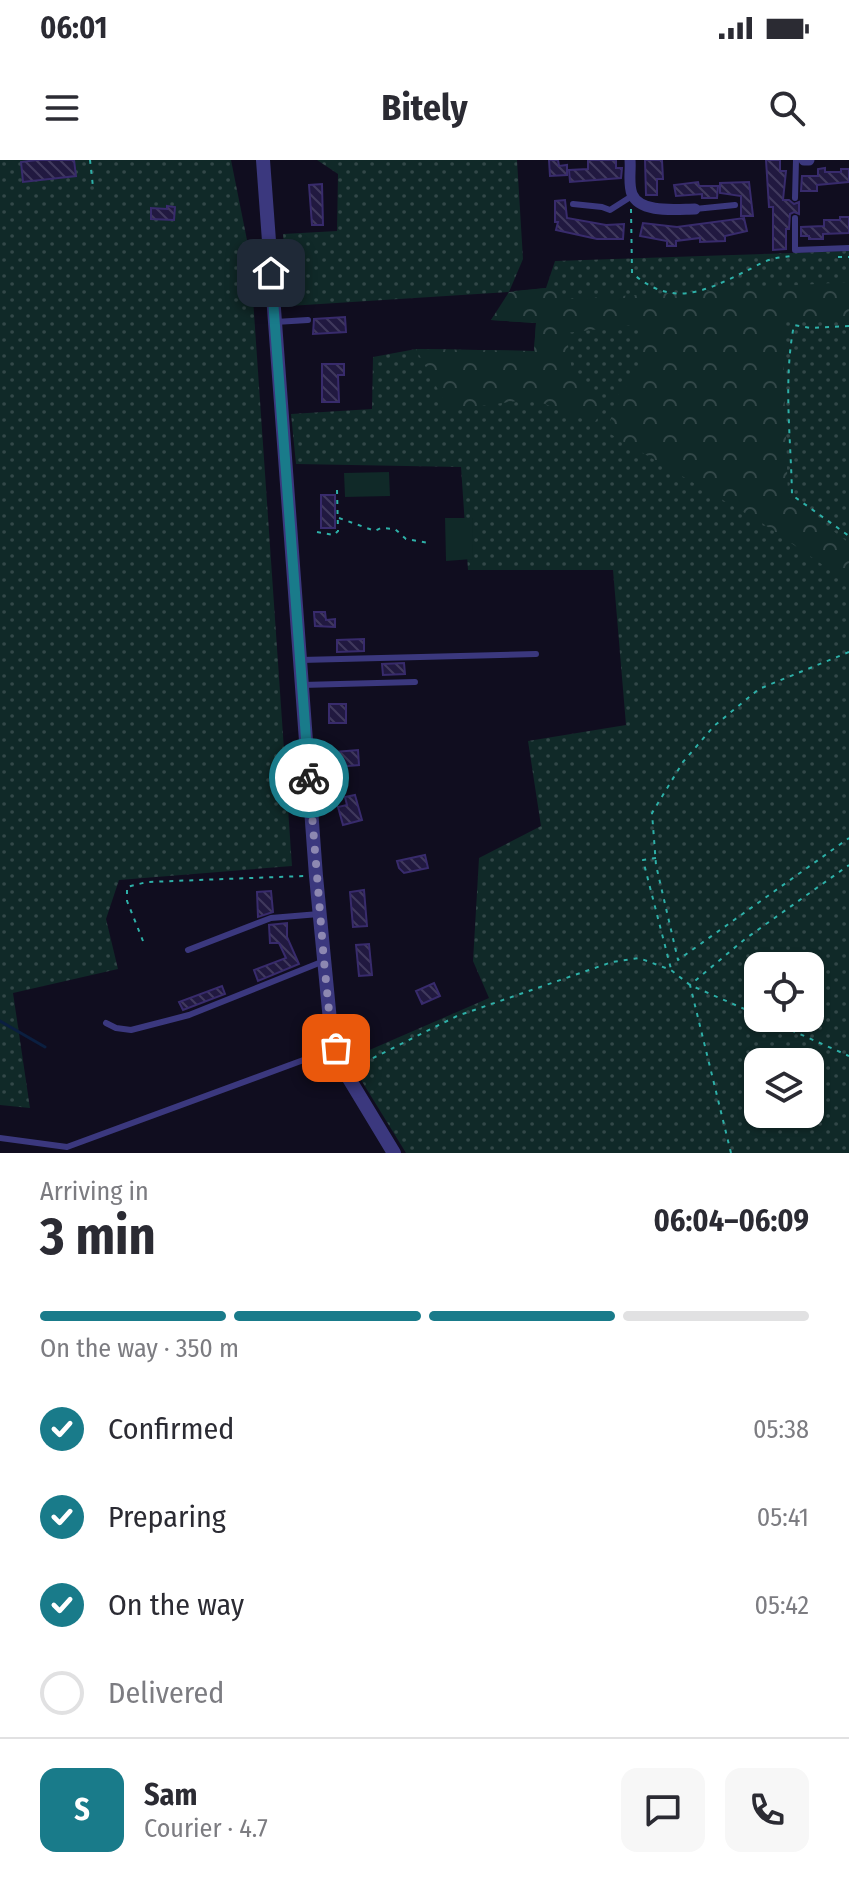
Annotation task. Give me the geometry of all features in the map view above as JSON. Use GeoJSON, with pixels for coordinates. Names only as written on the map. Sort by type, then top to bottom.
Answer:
{"type":"FeatureCollection","features":[{"type":"Feature","properties":{"kind":"street"},"geometry":{"type":"LineString","coordinates":[[263,160],[316,876],[331,1031],[345,1072],[394,1153]]}},
{"type":"Feature","properties":{"kind":"street"},"geometry":{"type":"LineString","coordinates":[[630,160],[632,196],[653,208],[695,209]]}},
{"type":"Feature","properties":{"kind":"lane"},"geometry":{"type":"LineString","coordinates":[[795,198],[796,160]]}},
{"type":"Feature","properties":{"kind":"lane"},"geometry":{"type":"LineString","coordinates":[[573,204],[610,210],[632,196]]}},
{"type":"Feature","properties":{"kind":"lane"},"geometry":{"type":"LineString","coordinates":[[695,209],[735,205]]}},
{"type":"Feature","properties":{"kind":"lane"},"geometry":{"type":"LineString","coordinates":[[795,218],[795,250],[849,248]]}},
{"type":"Feature","properties":{"kind":"lane"},"geometry":{"type":"LineString","coordinates":[[275,322],[308,320]]}},
{"type":"Feature","properties":{"kind":"lane"},"geometry":{"type":"LineString","coordinates":[[301,660],[536,654]]}},
{"type":"Feature","properties":{"kind":"lane"},"geometry":{"type":"LineString","coordinates":[[302,685],[415,682]]}},
{"type":"Feature","properties":{"kind":"lane"},"geometry":{"type":"LineString","coordinates":[[188,950],[271,918],[319,914]]}},
{"type":"Feature","properties":{"kind":"lane"},"geometry":{"type":"LineString","coordinates":[[106,1023],[131,1030],[189,1015],[324,961]]}},
{"type":"Feature","properties":{"kind":"lane"},"geometry":{"type":"LineString","coordinates":[[0,1138],[67,1147],[336,1048]]}},
{"type":"Feature","properties":{"kind":"path"},"geometry":{"type":"LineString","coordinates":[[90,160],[93,187]]}},
{"type":"Feature","properties":{"kind":"path"},"geometry":{"type":"LineString","coordinates":[[632,196],[632,273],[649,288],[679,294],[712,289],[770,259],[795,256]]}},
{"type":"Feature","properties":{"kind":"path"},"geometry":{"type":"LineString","coordinates":[[833,256],[849,257]]}},
{"type":"Feature","properties":{"kind":"path"},"geometry":{"type":"LineString","coordinates":[[849,326],[810,328],[794,325],[788,383],[792,495],[849,536]]}},
{"type":"Feature","properties":{"kind":"path"},"geometry":{"type":"LineString","coordinates":[[317,532],[334,535],[338,531],[337,490]]}},
{"type":"Feature","properties":{"kind":"path"},"geometry":{"type":"LineString","coordinates":[[339,518],[375,531],[388,527],[406,539],[429,543]]}},
{"type":"Feature","properties":{"kind":"path"},"geometry":{"type":"LineString","coordinates":[[849,652],[759,689],[714,726],[683,762],[652,813],[656,858],[678,960],[849,838]]}},
{"type":"Feature","properties":{"kind":"path"},"geometry":{"type":"LineString","coordinates":[[656,858],[643,860],[671,970]]}},
{"type":"Feature","properties":{"kind":"path"},"geometry":{"type":"LineString","coordinates":[[690,985],[745,939],[849,865]]}},
{"type":"Feature","properties":{"kind":"path"},"geometry":{"type":"LineString","coordinates":[[143,941],[127,901],[127,887],[147,882],[316,876]]}},
{"type":"Feature","properties":{"kind":"path"},"geometry":{"type":"LineString","coordinates":[[345,1072],[457,1016],[612,962],[639,958],[671,970],[690,985],[744,1009]]}},
{"type":"Feature","properties":{"kind":"path"},"geometry":{"type":"LineString","coordinates":[[690,985],[731,1153]]}},
{"type":"Feature","properties":{"kind":"path"},"geometry":{"type":"LineString","coordinates":[[795,1032],[849,1056]]}},
{"type":"Feature","properties":{"kind":"green space"},"geometry":{"type":"Polygon","coordinates":[[[0,160],[231,160],[250,255],[292,866],[119,880],[106,919],[118,969],[13,993],[30,1108],[0,1105],[0,160]]]}},
{"type":"Feature","properties":{"kind":"green space"},"geometry":{"type":"Polygon","coordinates":[[[317,160],[517,160],[523,259],[509,292],[289,306],[283,234],[337,231],[338,174],[317,160]]]}},
{"type":"Feature","properties":{"kind":"green space"},"geometry":{"type":"Polygon","coordinates":[[[849,251],[849,1153],[406,1153],[358,1075],[351,1058],[489,998],[473,961],[479,858],[541,826],[528,741],[626,725],[613,570],[468,570],[461,467],[296,464],[291,414],[372,409],[373,357],[416,349],[534,351],[536,323],[491,320],[514,291],[546,288],[555,261],[849,251]]]}},
{"type":"Feature","properties":{"kind":"green space"},"geometry":{"type":"Polygon","coordinates":[[[849,282],[849,318],[782,322],[788,497],[849,543],[849,583],[762,523],[607,432],[618,395],[639,373],[641,324],[566,333],[572,370],[608,403],[594,423],[532,399],[449,410],[416,349],[534,351],[536,323],[491,320],[509,292],[546,288],[572,299],[849,282]]]}},
{"type":"Feature","properties":{"kind":"green space"},"geometry":{"type":"Polygon","coordinates":[[[389,472],[390,496],[345,497],[344,473],[389,472]]]}},
{"type":"Feature","properties":{"kind":"green space"},"geometry":{"type":"Polygon","coordinates":[[[445,518],[472,518],[473,559],[446,561],[445,518]]]}},
{"type":"Feature","properties":{"kind":"building"},"geometry":{"type":"Polygon","coordinates":[[[74,160],[76,176],[23,182],[21,162],[74,160]]]}},
{"type":"Feature","properties":{"kind":"building"},"geometry":{"type":"Polygon","coordinates":[[[549,160],[558,160],[559,166],[567,165],[567,175],[550,176],[549,160]]]}},
{"type":"Feature","properties":{"kind":"building"},"geometry":{"type":"Polygon","coordinates":[[[588,160],[616,160],[616,168],[622,168],[621,178],[570,182],[569,170],[588,169],[588,160]]]}},
{"type":"Feature","properties":{"kind":"building"},"geometry":{"type":"Polygon","coordinates":[[[645,160],[662,160],[663,179],[657,179],[657,195],[646,195],[645,160]]]}},
{"type":"Feature","properties":{"kind":"building"},"geometry":{"type":"Polygon","coordinates":[[[766,160],[780,160],[780,171],[786,171],[783,200],[794,204],[799,202],[799,214],[790,214],[786,249],[773,250],[773,207],[769,207],[766,160]]]}},
{"type":"Feature","properties":{"kind":"building"},"geometry":{"type":"Polygon","coordinates":[[[825,168],[825,172],[849,169],[849,182],[817,185],[817,191],[801,191],[802,176],[818,176],[818,169],[825,168]]]}},
{"type":"Feature","properties":{"kind":"building"},"geometry":{"type":"Polygon","coordinates":[[[698,182],[699,186],[718,186],[717,198],[702,198],[702,194],[676,196],[674,185],[698,182]]]}},
{"type":"Feature","properties":{"kind":"building"},"geometry":{"type":"Polygon","coordinates":[[[749,182],[753,216],[741,216],[741,196],[720,193],[720,183],[749,182]]]}},
{"type":"Feature","properties":{"kind":"building"},"geometry":{"type":"Polygon","coordinates":[[[322,184],[323,225],[312,225],[309,185],[322,184]]]}},
{"type":"Feature","properties":{"kind":"building"},"geometry":{"type":"Polygon","coordinates":[[[565,200],[567,218],[606,225],[624,224],[623,239],[597,239],[556,230],[555,201],[565,200]]]}},
{"type":"Feature","properties":{"kind":"building"},"geometry":{"type":"Polygon","coordinates":[[[167,206],[175,207],[174,220],[151,219],[151,208],[167,209],[167,206]]]}},
{"type":"Feature","properties":{"kind":"building"},"geometry":{"type":"Polygon","coordinates":[[[840,217],[849,217],[849,233],[823,234],[823,239],[801,236],[801,227],[824,226],[824,220],[840,220],[840,217]]]}},
{"type":"Feature","properties":{"kind":"building"},"geometry":{"type":"Polygon","coordinates":[[[744,218],[747,231],[725,236],[725,241],[700,242],[700,238],[676,241],[676,246],[667,246],[667,241],[640,236],[643,223],[677,227],[744,218]]]}},
{"type":"Feature","properties":{"kind":"building"},"geometry":{"type":"Polygon","coordinates":[[[345,317],[346,332],[313,334],[314,319],[345,317]]]}},
{"type":"Feature","properties":{"kind":"building"},"geometry":{"type":"Polygon","coordinates":[[[322,364],[344,364],[344,375],[338,375],[339,402],[322,402],[322,364]]]}},
{"type":"Feature","properties":{"kind":"building"},"geometry":{"type":"Polygon","coordinates":[[[321,495],[335,495],[335,528],[321,528],[321,495]]]}},
{"type":"Feature","properties":{"kind":"building"},"geometry":{"type":"Polygon","coordinates":[[[314,612],[325,612],[326,620],[335,619],[335,627],[315,626],[314,612]]]}},
{"type":"Feature","properties":{"kind":"building"},"geometry":{"type":"Polygon","coordinates":[[[364,639],[364,651],[337,652],[337,640],[364,639]]]}},
{"type":"Feature","properties":{"kind":"building"},"geometry":{"type":"Polygon","coordinates":[[[404,663],[405,674],[383,675],[382,664],[404,663]]]}},
{"type":"Feature","properties":{"kind":"building"},"geometry":{"type":"Polygon","coordinates":[[[329,704],[346,704],[346,723],[329,723],[329,704]]]}},
{"type":"Feature","properties":{"kind":"building"},"geometry":{"type":"Polygon","coordinates":[[[358,750],[359,765],[337,767],[335,752],[358,750]]]}},
{"type":"Feature","properties":{"kind":"building"},"geometry":{"type":"Polygon","coordinates":[[[355,795],[362,820],[343,825],[338,807],[347,805],[345,797],[355,795]]]}},
{"type":"Feature","properties":{"kind":"building"},"geometry":{"type":"Polygon","coordinates":[[[425,855],[428,868],[404,873],[399,868],[397,861],[425,855]]]}},
{"type":"Feature","properties":{"kind":"building"},"geometry":{"type":"Polygon","coordinates":[[[364,890],[367,926],[353,927],[350,892],[364,890]]]}},
{"type":"Feature","properties":{"kind":"building"},"geometry":{"type":"Polygon","coordinates":[[[271,891],[273,912],[258,917],[257,892],[271,891]]]}},
{"type":"Feature","properties":{"kind":"building"},"geometry":{"type":"Polygon","coordinates":[[[287,923],[287,937],[299,964],[258,981],[254,970],[286,958],[279,943],[270,943],[269,925],[287,923]]]}},
{"type":"Feature","properties":{"kind":"building"},"geometry":{"type":"Polygon","coordinates":[[[369,944],[372,975],[359,976],[356,945],[369,944]]]}},
{"type":"Feature","properties":{"kind":"building"},"geometry":{"type":"Polygon","coordinates":[[[434,983],[440,996],[422,1004],[416,991],[434,983]]]}},
{"type":"Feature","properties":{"kind":"building"},"geometry":{"type":"Polygon","coordinates":[[[222,986],[225,994],[183,1010],[179,1002],[222,986]]]}},
{"type":"Feature","properties":{"kind":"waterway"},"geometry":{"type":"LineString","coordinates":[[0,1021],[45,1047]]}},
{"type":"Feature","properties":{"kind":"way so far"},"geometry":{"type":"LineString","coordinates":[[309,778],[331,1031],[336,1048]]}},
{"type":"Feature","properties":{"kind":"route"},"geometry":{"type":"LineString","coordinates":[[271,273],[309,778]]}}]}
